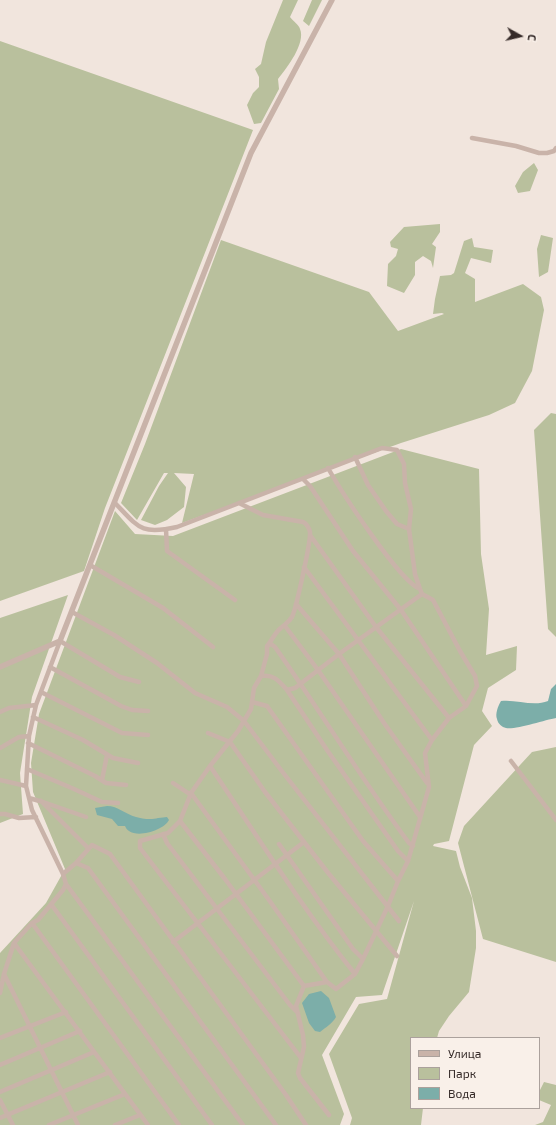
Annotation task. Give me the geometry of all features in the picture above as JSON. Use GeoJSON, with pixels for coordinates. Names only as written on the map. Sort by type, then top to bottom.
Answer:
{"type":"FeatureCollection","features":[{"type":"Feature","properties":{"kind":"street"},"geometry":{"type":"LineString","coordinates":[[243,1125],[66,884],[29,798],[26,786],[28,743],[36,705],[50,667],[251,152],[332,0]]}},
{"type":"Feature","properties":{"kind":"street"},"geometry":{"type":"LineString","coordinates":[[472,138],[516,146],[539,153],[554,151],[556,148]]}},
{"type":"Feature","properties":{"kind":"street"},"geometry":{"type":"LineString","coordinates":[[114,503],[138,527],[150,530],[177,527],[355,457],[382,448],[397,450],[404,464],[405,483],[411,509],[409,529],[415,574],[420,589],[422,594],[433,600],[475,676],[477,686],[466,706],[449,718],[432,740],[426,753],[428,787],[408,861],[363,959],[354,974],[336,989],[327,982],[191,793],[188,793],[173,783]]}},
{"type":"Feature","properties":{"kind":"street"},"geometry":{"type":"LineString","coordinates":[[355,457],[368,485],[386,511],[397,524],[409,529]]}},
{"type":"Feature","properties":{"kind":"street"},"geometry":{"type":"LineString","coordinates":[[328,468],[342,493],[400,572],[415,587],[420,589]]}},
{"type":"Feature","properties":{"kind":"street"},"geometry":{"type":"LineString","coordinates":[[302,479],[310,486],[353,550],[401,610],[466,706]]}},
{"type":"Feature","properties":{"kind":"street"},"geometry":{"type":"LineString","coordinates":[[240,503],[263,515],[303,522],[309,528],[310,535],[296,604],[292,616],[285,626],[281,627],[267,646],[267,654],[261,676],[254,688],[251,709],[244,721],[191,793],[180,821],[168,833],[140,841],[140,848],[301,1058]]}},
{"type":"Feature","properties":{"kind":"street"},"geometry":{"type":"LineString","coordinates":[[166,529],[167,551],[235,600]]}},
{"type":"Feature","properties":{"kind":"street"},"geometry":{"type":"LineString","coordinates":[[310,535],[376,627],[449,718]]}},
{"type":"Feature","properties":{"kind":"street"},"geometry":{"type":"LineString","coordinates":[[90,566],[163,608],[212,647]]}},
{"type":"Feature","properties":{"kind":"street"},"geometry":{"type":"LineString","coordinates":[[304,567],[432,740]]}},
{"type":"Feature","properties":{"kind":"street"},"geometry":{"type":"LineString","coordinates":[[287,690],[291,690],[301,684],[339,654],[422,594]]}},
{"type":"Feature","properties":{"kind":"street"},"geometry":{"type":"LineString","coordinates":[[296,604],[339,654],[428,787]]}},
{"type":"Feature","properties":{"kind":"street"},"geometry":{"type":"LineString","coordinates":[[72,612],[114,634],[157,663],[196,693],[227,707],[244,721],[399,921]]}},
{"type":"Feature","properties":{"kind":"street"},"geometry":{"type":"LineString","coordinates":[[285,626],[318,670],[420,818]]}},
{"type":"Feature","properties":{"kind":"street"},"geometry":{"type":"LineString","coordinates":[[0,668],[60,641]]}},
{"type":"Feature","properties":{"kind":"street"},"geometry":{"type":"LineString","coordinates":[[60,641],[120,677],[139,682]]}},
{"type":"Feature","properties":{"kind":"street"},"geometry":{"type":"LineString","coordinates":[[267,646],[271,644],[275,647],[382,806],[409,843],[413,846]]}},
{"type":"Feature","properties":{"kind":"street"},"geometry":{"type":"LineString","coordinates":[[50,667],[121,706],[132,710],[148,711]]}},
{"type":"Feature","properties":{"kind":"street"},"geometry":{"type":"LineString","coordinates":[[261,676],[268,675],[278,680],[287,690],[398,851],[408,861]]}},
{"type":"Feature","properties":{"kind":"street"},"geometry":{"type":"LineString","coordinates":[[41,692],[122,734],[148,735]]}},
{"type":"Feature","properties":{"kind":"street"},"geometry":{"type":"LineString","coordinates":[[252,702],[267,706],[363,841],[398,881]]}},
{"type":"Feature","properties":{"kind":"street"},"geometry":{"type":"LineString","coordinates":[[0,712],[10,708],[36,705]]}},
{"type":"Feature","properties":{"kind":"street"},"geometry":{"type":"LineString","coordinates":[[33,717],[83,740],[106,755],[113,758],[138,763]]}},
{"type":"Feature","properties":{"kind":"street"},"geometry":{"type":"LineString","coordinates":[[208,733],[230,742],[265,792],[304,842],[397,956]]}},
{"type":"Feature","properties":{"kind":"street"},"geometry":{"type":"LineString","coordinates":[[0,748],[19,737],[29,736]]}},
{"type":"Feature","properties":{"kind":"street"},"geometry":{"type":"LineString","coordinates":[[28,743],[106,782],[126,785]]}},
{"type":"Feature","properties":{"kind":"street"},"geometry":{"type":"LineString","coordinates":[[102,780],[106,755]]}},
{"type":"Feature","properties":{"kind":"street"},"geometry":{"type":"LineString","coordinates":[[511,762],[556,820]]}},
{"type":"Feature","properties":{"kind":"street"},"geometry":{"type":"LineString","coordinates":[[210,766],[274,863],[331,945],[354,974]]}},
{"type":"Feature","properties":{"kind":"street"},"geometry":{"type":"LineString","coordinates":[[27,769],[102,802],[118,803]]}},
{"type":"Feature","properties":{"kind":"street"},"geometry":{"type":"LineString","coordinates":[[0,780],[26,786]]}},
{"type":"Feature","properties":{"kind":"street"},"geometry":{"type":"LineString","coordinates":[[29,798],[86,817]]}},
{"type":"Feature","properties":{"kind":"street"},"geometry":{"type":"LineString","coordinates":[[41,801],[88,848]]}},
{"type":"Feature","properties":{"kind":"street"},"geometry":{"type":"LineString","coordinates":[[0,814],[19,818],[36,817]]}},
{"type":"Feature","properties":{"kind":"street"},"geometry":{"type":"LineString","coordinates":[[180,821],[236,893],[304,986]]}},
{"type":"Feature","properties":{"kind":"street"},"geometry":{"type":"LineString","coordinates":[[163,834],[167,843],[216,908],[290,1005],[298,1013]]}},
{"type":"Feature","properties":{"kind":"street"},"geometry":{"type":"LineString","coordinates":[[173,942],[274,863],[304,842]]}},
{"type":"Feature","properties":{"kind":"street"},"geometry":{"type":"LineString","coordinates":[[279,844],[353,949],[363,959]]}},
{"type":"Feature","properties":{"kind":"street"},"geometry":{"type":"LineString","coordinates":[[63,874],[92,845],[110,854],[286,1095],[306,1125]]}},
{"type":"Feature","properties":{"kind":"street"},"geometry":{"type":"LineString","coordinates":[[76,862],[88,868],[93,874],[276,1125]]}},
{"type":"Feature","properties":{"kind":"street"},"geometry":{"type":"LineString","coordinates":[[0,993],[4,974],[14,943],[32,923],[38,920],[66,884]]}},
{"type":"Feature","properties":{"kind":"street"},"geometry":{"type":"LineString","coordinates":[[51,904],[212,1125]]}},
{"type":"Feature","properties":{"kind":"street"},"geometry":{"type":"LineString","coordinates":[[32,923],[179,1125]]}},
{"type":"Feature","properties":{"kind":"street"},"geometry":{"type":"LineString","coordinates":[[14,943],[148,1125]]}},
{"type":"Feature","properties":{"kind":"street"},"geometry":{"type":"LineString","coordinates":[[4,974],[31,1026],[78,1125]]}},
{"type":"Feature","properties":{"kind":"street"},"geometry":{"type":"LineString","coordinates":[[304,986],[327,982]]}},
{"type":"Feature","properties":{"kind":"street"},"geometry":{"type":"LineString","coordinates":[[304,986],[296,1006],[303,1035],[304,1047],[298,1073],[300,1078],[329,1115]]}},
{"type":"Feature","properties":{"kind":"street"},"geometry":{"type":"LineString","coordinates":[[0,1038],[66,1012]]}},
{"type":"Feature","properties":{"kind":"street"},"geometry":{"type":"LineString","coordinates":[[0,1065],[80,1031]]}},
{"type":"Feature","properties":{"kind":"street"},"geometry":{"type":"LineString","coordinates":[[0,1092],[94,1052]]}},
{"type":"Feature","properties":{"kind":"street"},"geometry":{"type":"LineString","coordinates":[[0,1118],[110,1072]]}},
{"type":"Feature","properties":{"kind":"street"},"geometry":{"type":"LineString","coordinates":[[49,1125],[125,1094]]}},
{"type":"Feature","properties":{"kind":"street"},"geometry":{"type":"LineString","coordinates":[[0,1100],[12,1125]]}},
{"type":"Feature","properties":{"kind":"street"},"geometry":{"type":"LineString","coordinates":[[115,1125],[140,1115]]}},
{"type":"Feature","properties":{"kind":"green space"},"geometry":{"type":"Polygon","coordinates":[[[283,0],[298,0],[290,17],[299,28],[301,35],[300,41],[295,55],[278,79],[279,89],[261,123],[254,124],[247,105],[253,93],[259,87],[259,77],[255,69],[261,64],[266,42],[283,0]]]}},
{"type":"Feature","properties":{"kind":"green space"},"geometry":{"type":"Polygon","coordinates":[[[312,0],[322,0],[309,26],[303,21],[312,0]]]}},
{"type":"Feature","properties":{"kind":"green space"},"geometry":{"type":"Polygon","coordinates":[[[0,41],[253,130],[105,508],[84,571],[0,601],[0,41]]]}},
{"type":"Feature","properties":{"kind":"green space"},"geometry":{"type":"Polygon","coordinates":[[[534,163],[538,170],[530,191],[518,193],[515,186],[523,172],[534,163]]]}},
{"type":"Feature","properties":{"kind":"green space"},"geometry":{"type":"Polygon","coordinates":[[[440,224],[440,232],[432,244],[436,247],[433,268],[431,261],[423,256],[415,262],[415,275],[404,293],[387,286],[388,264],[396,256],[398,249],[391,247],[390,242],[404,227],[440,224]]]}},
{"type":"Feature","properties":{"kind":"green space"},"geometry":{"type":"Polygon","coordinates":[[[541,235],[553,238],[548,272],[539,277],[537,249],[541,235]]]}},
{"type":"Feature","properties":{"kind":"green space"},"geometry":{"type":"Polygon","coordinates":[[[472,238],[474,247],[493,250],[491,263],[471,258],[465,273],[475,279],[475,302],[523,284],[541,297],[544,310],[532,371],[515,403],[489,415],[401,443],[182,523],[194,474],[174,473],[186,487],[184,507],[167,520],[155,525],[141,520],[159,486],[168,473],[164,473],[137,520],[121,503],[145,444],[221,240],[369,292],[398,331],[444,314],[433,314],[440,276],[451,275],[454,273],[464,241],[472,238]]]}},
{"type":"Feature","properties":{"kind":"green space"},"geometry":{"type":"Polygon","coordinates":[[[551,413],[556,414],[556,637],[548,629],[534,430],[551,413]]]}},
{"type":"Feature","properties":{"kind":"green space"},"geometry":{"type":"Polygon","coordinates":[[[401,449],[479,469],[481,554],[489,609],[486,655],[517,646],[516,670],[488,688],[482,711],[492,726],[474,745],[449,841],[434,844],[433,846],[456,851],[460,867],[472,898],[476,931],[476,948],[469,992],[449,1016],[439,1031],[437,1037],[410,1037],[410,1109],[423,1109],[421,1125],[350,1125],[352,1118],[329,1054],[359,1004],[387,999],[414,901],[382,995],[356,997],[322,1055],[344,1114],[340,1125],[0,1125],[0,953],[46,903],[65,869],[33,792],[31,763],[39,714],[115,511],[135,534],[173,536],[401,449]]]}},
{"type":"Feature","properties":{"kind":"green space"},"geometry":{"type":"Polygon","coordinates":[[[68,595],[32,697],[20,773],[23,814],[0,823],[0,618],[68,595]]]}},
{"type":"Feature","properties":{"kind":"green space"},"geometry":{"type":"Polygon","coordinates":[[[556,747],[556,962],[483,939],[458,843],[464,826],[532,752],[556,747]]]}},
{"type":"Feature","properties":{"kind":"green space"},"geometry":{"type":"Polygon","coordinates":[[[544,1082],[556,1085],[556,1125],[535,1125],[543,1122],[551,1105],[540,1100],[540,1090],[544,1082]]]}},
{"type":"Feature","properties":{"kind":"water"},"geometry":{"type":"Polygon","coordinates":[[[556,684],[556,718],[510,728],[500,725],[496,717],[501,701],[542,703],[548,701],[551,689],[556,684]]]}},
{"type":"Feature","properties":{"kind":"water"},"geometry":{"type":"Polygon","coordinates":[[[107,806],[115,807],[138,818],[150,819],[167,817],[169,820],[157,830],[139,834],[133,833],[125,826],[118,826],[112,819],[97,815],[95,808],[107,806]]]}},
{"type":"Feature","properties":{"kind":"water"},"geometry":{"type":"Polygon","coordinates":[[[321,991],[329,998],[336,1017],[331,1024],[320,1032],[315,1031],[309,1023],[302,1003],[309,994],[321,991]]]}}]}
